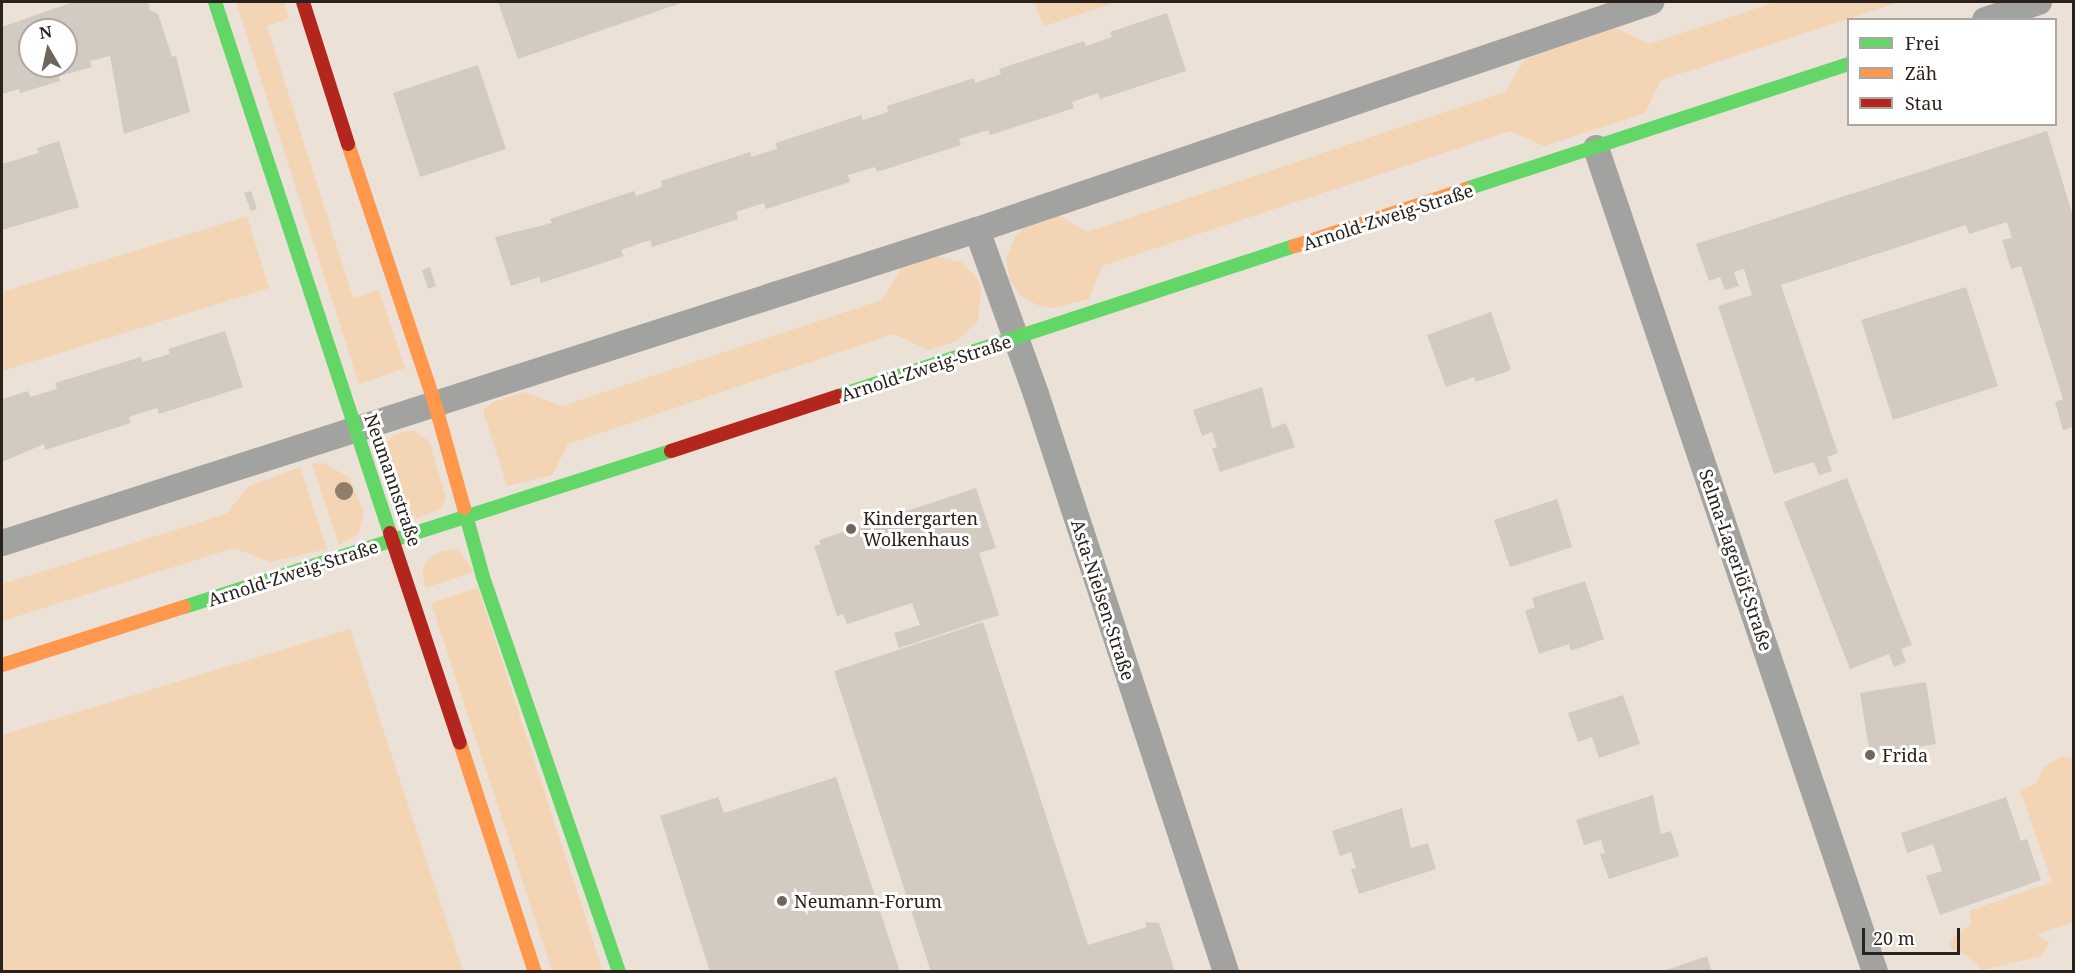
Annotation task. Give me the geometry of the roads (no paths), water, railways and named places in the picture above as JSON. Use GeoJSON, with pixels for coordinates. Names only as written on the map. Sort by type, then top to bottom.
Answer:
{"type":"FeatureCollection","features":[{"type":"Feature","properties":{"kind":"street","name":"Neumannstraße"},"geometry":{"type":"LineString","coordinates":[[215,2],[395,541],[535,972]]}},
{"type":"Feature","properties":{"kind":"street"},"geometry":{"type":"LineString","coordinates":[[303,2],[380,247],[435,404],[469,517],[483,577],[619,972]]}},
{"type":"Feature","properties":{"kind":"street"},"geometry":{"type":"LineString","coordinates":[[2,543],[976,230],[1651,2]]}},
{"type":"Feature","properties":{"kind":"street"},"geometry":{"type":"LineString","coordinates":[[1990,18],[2039,2]]}},
{"type":"Feature","properties":{"kind":"street","name":"Arnold-Zweig-Straße"},"geometry":{"type":"LineString","coordinates":[[2,665],[469,517],[1847,64]]}},
{"type":"Feature","properties":{"kind":"street","name":"Selma-Lagerlöf-Straße"},"geometry":{"type":"LineString","coordinates":[[1596,148],[1875,972]]}},
{"type":"Feature","properties":{"kind":"street","name":"Asta-Nielsen-Straße"},"geometry":{"type":"LineString","coordinates":[[976,230],[1016,338],[1226,972]]}},
{"type":"Feature","properties":{"kind":"place","name":"Kindergarten Wolkenhaus"},"geometry":{"type":"Point","coordinates":[851,529]}},
{"type":"Feature","properties":{"kind":"place","name":"Frida"},"geometry":{"type":"Point","coordinates":[1870,755]}},
{"type":"Feature","properties":{"kind":"place","name":"Neumann-Forum"},"geometry":{"type":"Point","coordinates":[782,901]}}]}
